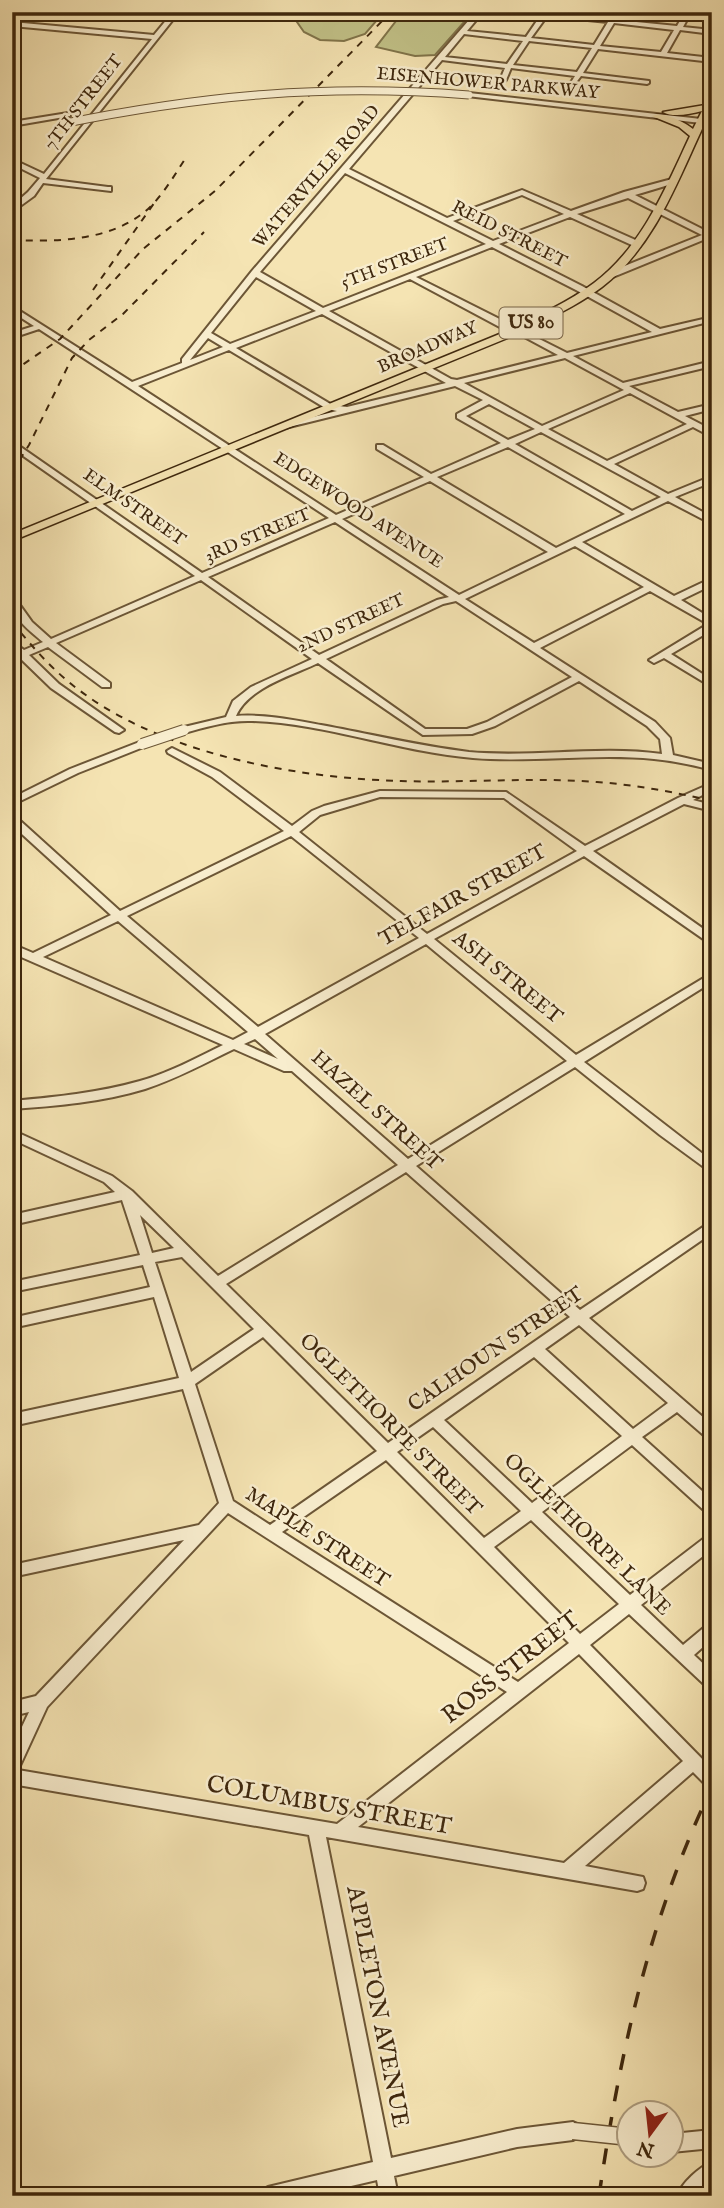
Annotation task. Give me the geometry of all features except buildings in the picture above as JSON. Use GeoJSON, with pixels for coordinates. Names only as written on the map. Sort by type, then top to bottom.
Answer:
{"type":"FeatureCollection","features":[{"type":"Feature","properties":{"kind":"main road"},"geometry":{"type":"LineString","coordinates":[[656,116],[682,125],[694,135],[708,115],[667,112]]}},
{"type":"Feature","properties":{"kind":"main road","name":"BROADWAY"},"geometry":{"type":"LineString","coordinates":[[330,407],[516,330],[585,293],[610,275],[637,244],[658,210],[694,135]]}},
{"type":"Feature","properties":{"kind":"main road"},"geometry":{"type":"LineString","coordinates":[[367,392],[381,401]]}},
{"type":"Feature","properties":{"kind":"main road","name":"US 80"},"geometry":{"type":"LineString","coordinates":[[12,538],[330,407]]}},
{"type":"Feature","properties":{"kind":"street","name":"7TH STREET"},"geometry":{"type":"LineString","coordinates":[[12,210],[24,202],[176,12]]}},
{"type":"Feature","properties":{"kind":"street","name":"WATERVILLE ROAD"},"geometry":{"type":"LineString","coordinates":[[182,364],[255,273],[480,12]]}},
{"type":"Feature","properties":{"kind":"street"},"geometry":{"type":"LineString","coordinates":[[530,12],[712,32]]}},
{"type":"Feature","properties":{"kind":"street"},"geometry":{"type":"LineString","coordinates":[[571,88],[618,12]]}},
{"type":"Feature","properties":{"kind":"street"},"geometry":{"type":"LineString","coordinates":[[663,55],[688,12]]}},
{"type":"Feature","properties":{"kind":"street"},"geometry":{"type":"LineString","coordinates":[[503,80],[509,66],[545,13]]}},
{"type":"Feature","properties":{"kind":"street"},"geometry":{"type":"LineString","coordinates":[[12,24],[156,37]]}},
{"type":"Feature","properties":{"kind":"street"},"geometry":{"type":"LineString","coordinates":[[462,32],[712,60]]}},
{"type":"Feature","properties":{"kind":"street"},"geometry":{"type":"LineString","coordinates":[[440,58],[647,82]]}},
{"type":"Feature","properties":{"kind":"street","name":"EISENHOWER PARKWAY"},"geometry":{"type":"LineString","coordinates":[[12,124],[197,93],[275,85],[373,82],[667,112]]}},
{"type":"Feature","properties":{"kind":"street","name":"EISENHOWER PARKWAY"},"geometry":{"type":"LineString","coordinates":[[12,132],[175,103],[277,91],[471,91],[656,116],[708,115]]}},
{"type":"Feature","properties":{"kind":"street"},"geometry":{"type":"LineString","coordinates":[[12,161],[43,179],[108,189]]}},
{"type":"Feature","properties":{"kind":"street","name":"REID STREET"},"geometry":{"type":"LineString","coordinates":[[344,169],[659,332]]}},
{"type":"Feature","properties":{"kind":"street","name":"5TH STREET"},"geometry":{"type":"LineString","coordinates":[[133,385],[570,214],[672,181]]}},
{"type":"Feature","properties":{"kind":"street"},"geometry":{"type":"LineString","coordinates":[[447,221],[522,192],[637,244]]}},
{"type":"Feature","properties":{"kind":"street"},"geometry":{"type":"LineString","coordinates":[[627,194],[710,236]]}},
{"type":"Feature","properties":{"kind":"street"},"geometry":{"type":"LineString","coordinates":[[700,231],[712,226]]}},
{"type":"Feature","properties":{"kind":"street"},"geometry":{"type":"LineString","coordinates":[[610,275],[710,236]]}},
{"type":"Feature","properties":{"kind":"street"},"geometry":{"type":"LineString","coordinates":[[255,273],[424,368],[544,429],[712,522]]}},
{"type":"Feature","properties":{"kind":"street"},"geometry":{"type":"LineString","coordinates":[[409,276],[627,387],[712,434]]}},
{"type":"Feature","properties":{"kind":"street","name":"EDGEWOOD AVENUE"},"geometry":{"type":"LineString","coordinates":[[12,308],[660,731],[668,756]]}},
{"type":"Feature","properties":{"kind":"street"},"geometry":{"type":"LineString","coordinates":[[283,427],[452,382],[712,319]]}},
{"type":"Feature","properties":{"kind":"street"},"geometry":{"type":"LineString","coordinates":[[12,336],[40,326]]}},
{"type":"Feature","properties":{"kind":"street"},"geometry":{"type":"LineString","coordinates":[[207,334],[330,407],[356,408]]}},
{"type":"Feature","properties":{"kind":"street","name":"3RD STREET"},"geometry":{"type":"LineString","coordinates":[[17,657],[544,429],[627,387],[712,363]]}},
{"type":"Feature","properties":{"kind":"street"},"geometry":{"type":"LineString","coordinates":[[488,401],[460,416],[631,514]]}},
{"type":"Feature","properties":{"kind":"street"},"geometry":{"type":"LineString","coordinates":[[678,415],[712,406]]}},
{"type":"Feature","properties":{"kind":"street"},"geometry":{"type":"LineString","coordinates":[[608,464],[694,424]]}},
{"type":"Feature","properties":{"kind":"street","name":"ELM STREET"},"geometry":{"type":"LineString","coordinates":[[12,444],[423,732],[468,732],[491,724],[579,677]]}},
{"type":"Feature","properties":{"kind":"street"},"geometry":{"type":"LineString","coordinates":[[380,447],[555,552]]}},
{"type":"Feature","properties":{"kind":"street","name":"2ND STREET"},"geometry":{"type":"LineString","coordinates":[[230,719],[237,703],[248,694],[316,659],[440,602],[459,598],[631,514],[712,479]]}},
{"type":"Feature","properties":{"kind":"street"},"geometry":{"type":"LineString","coordinates":[[575,542],[712,625],[653,660]]}},
{"type":"Feature","properties":{"kind":"street"},"geometry":{"type":"LineString","coordinates":[[674,600],[712,581]]}},
{"type":"Feature","properties":{"kind":"street"},"geometry":{"type":"LineString","coordinates":[[534,647],[650,587]]}},
{"type":"Feature","properties":{"kind":"street"},"geometry":{"type":"LineString","coordinates":[[14,603],[18,613],[51,643],[106,685]]}},
{"type":"Feature","properties":{"kind":"street"},"geometry":{"type":"LineString","coordinates":[[12,644],[17,657],[119,730]]}},
{"type":"Feature","properties":{"kind":"street"},"geometry":{"type":"LineString","coordinates":[[664,654],[712,684]]}},
{"type":"Feature","properties":{"kind":"street"},"geometry":{"type":"LineString","coordinates":[[12,802],[74,771],[142,744],[230,719],[275,721],[474,755],[668,756],[712,767]]}},
{"type":"Feature","properties":{"kind":"street","name":"ASH STREET"},"geometry":{"type":"LineString","coordinates":[[172,751],[210,770],[291,832],[712,1168]]}},
{"type":"Feature","properties":{"kind":"street","name":"TELFAIR STREET"},"geometry":{"type":"LineString","coordinates":[[13,1105],[83,1099],[143,1086],[171,1075],[257,1033],[585,851],[712,786]]}},
{"type":"Feature","properties":{"kind":"street"},"geometry":{"type":"LineString","coordinates":[[34,957],[291,832],[316,813],[380,794],[506,795],[712,941]]}},
{"type":"Feature","properties":{"kind":"street"},"geometry":{"type":"LineString","coordinates":[[682,800],[712,808]]}},
{"type":"Feature","properties":{"kind":"street","name":"HAZEL STREET"},"geometry":{"type":"LineString","coordinates":[[12,819],[118,915],[257,1033],[712,1434]]}},
{"type":"Feature","properties":{"kind":"street"},"geometry":{"type":"LineString","coordinates":[[12,948],[277,1062],[310,1081]]}},
{"type":"Feature","properties":{"kind":"street"},"geometry":{"type":"LineString","coordinates":[[219,1282],[712,977]]}},
{"type":"Feature","properties":{"kind":"street","name":"OGLETHORPE STREET"},"geometry":{"type":"LineString","coordinates":[[12,1134],[108,1179],[127,1194],[219,1282],[712,1780]]}},
{"type":"Feature","properties":{"kind":"street"},"geometry":{"type":"LineString","coordinates":[[12,1220],[127,1194]]}},
{"type":"Feature","properties":{"kind":"street","name":"MAPLE STREET"},"geometry":{"type":"LineString","coordinates":[[127,1194],[227,1505],[519,1691]]}},
{"type":"Feature","properties":{"kind":"street","name":"CALHOUN STREET"},"geometry":{"type":"LineString","coordinates":[[270,1533],[712,1226]]}},
{"type":"Feature","properties":{"kind":"street"},"geometry":{"type":"LineString","coordinates":[[12,1287],[185,1251]]}},
{"type":"Feature","properties":{"kind":"street"},"geometry":{"type":"LineString","coordinates":[[12,1323],[158,1291]]}},
{"type":"Feature","properties":{"kind":"street"},"geometry":{"type":"LineString","coordinates":[[12,1420],[187,1382],[264,1329]]}},
{"type":"Feature","properties":{"kind":"street"},"geometry":{"type":"LineString","coordinates":[[534,1348],[712,1509]]}},
{"type":"Feature","properties":{"kind":"street"},"geometry":{"type":"LineString","coordinates":[[483,1547],[677,1404]]}},
{"type":"Feature","properties":{"kind":"street","name":"OGLETHORPE LANE"},"geometry":{"type":"LineString","coordinates":[[433,1418],[712,1682]]}},
{"type":"Feature","properties":{"kind":"street"},"geometry":{"type":"LineString","coordinates":[[12,1766],[41,1702],[227,1505]]}},
{"type":"Feature","properties":{"kind":"street"},"geometry":{"type":"LineString","coordinates":[[12,1571],[204,1529]]}},
{"type":"Feature","properties":{"kind":"street","name":"ROSS STREET"},"geometry":{"type":"LineString","coordinates":[[339,1832],[712,1539]]}},
{"type":"Feature","properties":{"kind":"street"},"geometry":{"type":"LineString","coordinates":[[682,1656],[712,1630]]}},
{"type":"Feature","properties":{"kind":"street"},"geometry":{"type":"LineString","coordinates":[[12,1709],[41,1702]]}},
{"type":"Feature","properties":{"kind":"street"},"geometry":{"type":"LineString","coordinates":[[567,1871],[656,1794],[696,1765]]}},
{"type":"Feature","properties":{"kind":"street","name":"COLUMBUS STREET"},"geometry":{"type":"LineString","coordinates":[[12,1776],[637,1883]]}},
{"type":"Feature","properties":{"kind":"street","name":"APPLETON AVENUE"},"geometry":{"type":"LineString","coordinates":[[316,1828],[390,2196]]}},
{"type":"Feature","properties":{"kind":"street"},"geometry":{"type":"LineString","coordinates":[[268,2196],[527,2136],[573,2131],[616,2136]]}},
{"type":"Feature","properties":{"kind":"street"},"geometry":{"type":"LineString","coordinates":[[686,2141],[712,2138]]}},
{"type":"Feature","properties":{"kind":"street"},"geometry":{"type":"LineString","coordinates":[[687,2196],[712,2171]]}},
{"type":"Feature","properties":{"kind":"green space"},"geometry":{"type":"Polygon","coordinates":[[[290,12],[384,12],[365,34],[344,41],[320,40],[304,32],[290,12]]]}},
{"type":"Feature","properties":{"kind":"green space"},"geometry":{"type":"Polygon","coordinates":[[[403,12],[473,12],[435,55],[415,56],[376,47],[403,12]]]}},
{"type":"Feature","properties":{"kind":"railway"},"geometry":{"type":"LineString","coordinates":[[12,372],[60,339],[143,249],[215,191],[391,12]]}},
{"type":"Feature","properties":{"kind":"railway"},"geometry":{"type":"LineString","coordinates":[[156,201],[187,156]]}},
{"type":"Feature","properties":{"kind":"railway"},"geometry":{"type":"LineString","coordinates":[[12,240],[66,240],[101,233],[134,220],[156,201]]}},
{"type":"Feature","properties":{"kind":"railway"},"geometry":{"type":"LineString","coordinates":[[93,290],[156,201]]}},
{"type":"Feature","properties":{"kind":"railway"},"geometry":{"type":"LineString","coordinates":[[12,472],[29,445],[72,358],[89,340],[123,314],[204,232]]}},
{"type":"Feature","properties":{"kind":"railway"},"geometry":{"type":"LineString","coordinates":[[12,622],[54,669],[104,707],[142,727],[227,757],[271,767],[359,779],[597,782],[655,789],[712,801]]}},
{"type":"Feature","properties":{"kind":"railway"},"geometry":{"type":"LineString","coordinates":[[599,2196],[627,2038],[654,1936],[690,1837],[712,1787]]}}]}
